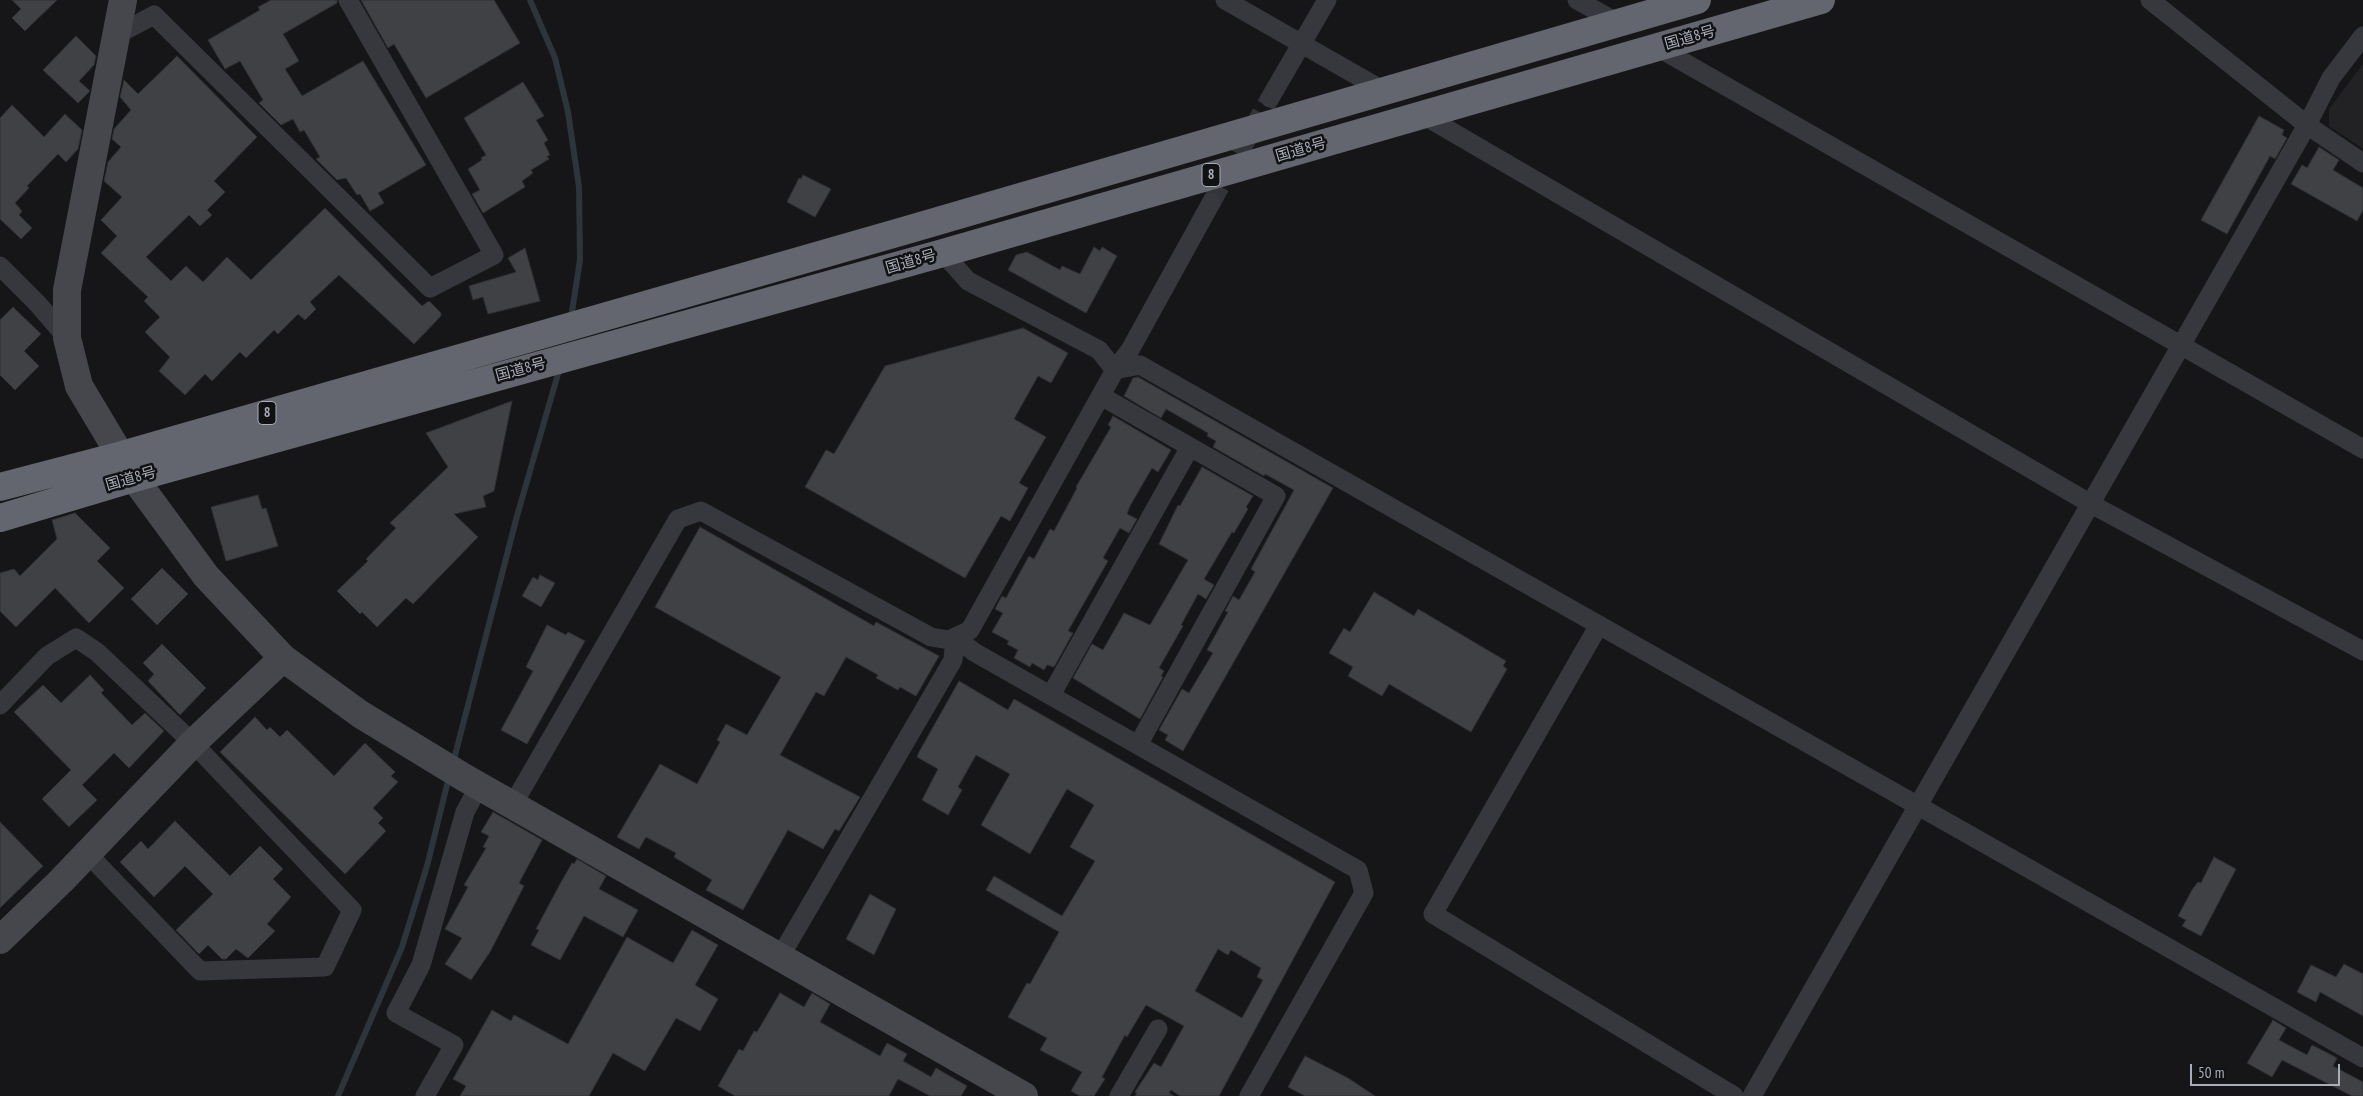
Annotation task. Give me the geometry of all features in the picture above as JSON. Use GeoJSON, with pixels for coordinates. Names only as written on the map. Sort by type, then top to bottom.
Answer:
{"type":"FeatureCollection","features":[{"type":"Feature","properties":{"kind":"highway","name":"国道8号"},"geometry":{"type":"LineString","coordinates":[[0,487],[122,455],[603,317],[1697,0]]}},
{"type":"Feature","properties":{"kind":"highway","name":"国道8号"},"geometry":{"type":"LineString","coordinates":[[0,518],[134,478],[526,368],[602,350],[943,253],[1821,0]]}},
{"type":"Feature","properties":{"kind":"street"},"geometry":{"type":"LineString","coordinates":[[122,0],[67,290],[67,338],[79,386],[122,455],[134,478],[206,576],[283,658],[360,714],[512,806],[1024,1096]]}},
{"type":"Feature","properties":{"kind":"street"},"geometry":{"type":"LineString","coordinates":[[116,36],[154,15],[430,288],[494,255],[348,0]]}},
{"type":"Feature","properties":{"kind":"street"},"geometry":{"type":"LineString","coordinates":[[1225,0],[1384,91]]}},
{"type":"Feature","properties":{"kind":"street"},"geometry":{"type":"LineString","coordinates":[[1270,98],[1327,0]]}},
{"type":"Feature","properties":{"kind":"street"},"geometry":{"type":"LineString","coordinates":[[1578,0],[1618,23]]}},
{"type":"Feature","properties":{"kind":"street"},"geometry":{"type":"LineString","coordinates":[[2150,0],[2307,125],[2363,162]]}},
{"type":"Feature","properties":{"kind":"street"},"geometry":{"type":"LineString","coordinates":[[1752,1096],[2307,125],[2330,78],[2363,36]]}},
{"type":"Feature","properties":{"kind":"street"},"geometry":{"type":"LineString","coordinates":[[1657,47],[2363,449]]}},
{"type":"Feature","properties":{"kind":"street"},"geometry":{"type":"LineString","coordinates":[[1423,114],[2091,504],[2363,652]]}},
{"type":"Feature","properties":{"kind":"street"},"geometry":{"type":"LineString","coordinates":[[512,806],[678,518],[701,510],[931,637],[949,640],[970,630],[1101,396],[1130,350],[1211,203]]}},
{"type":"Feature","properties":{"kind":"street"},"geometry":{"type":"LineString","coordinates":[[943,253],[968,281],[1099,350],[1116,370]]}},
{"type":"Feature","properties":{"kind":"street"},"geometry":{"type":"LineString","coordinates":[[0,266],[37,303],[67,338]]}},
{"type":"Feature","properties":{"kind":"street"},"geometry":{"type":"LineString","coordinates":[[1116,370],[1140,365],[2363,1058]]}},
{"type":"Feature","properties":{"kind":"street"},"geometry":{"type":"LineString","coordinates":[[1101,396],[1276,496],[1138,745]]}},
{"type":"Feature","properties":{"kind":"street"},"geometry":{"type":"LineString","coordinates":[[1050,695],[1190,447]]}},
{"type":"Feature","properties":{"kind":"street"},"geometry":{"type":"LineString","coordinates":[[1599,625],[1433,914],[1734,1096]]}},
{"type":"Feature","properties":{"kind":"street"},"geometry":{"type":"LineString","coordinates":[[955,637],[974,652],[1358,870],[1364,894],[1249,1096]]}},
{"type":"Feature","properties":{"kind":"street"},"geometry":{"type":"LineString","coordinates":[[780,958],[953,660],[955,637]]}},
{"type":"Feature","properties":{"kind":"street"},"geometry":{"type":"LineString","coordinates":[[0,705],[47,656],[76,638],[97,652],[193,743],[352,910],[325,967],[200,971],[87,853]]}},
{"type":"Feature","properties":{"kind":"street"},"geometry":{"type":"LineString","coordinates":[[0,940],[193,743],[283,658]]}},
{"type":"Feature","properties":{"kind":"street"},"geometry":{"type":"LineString","coordinates":[[425,1096],[454,1045],[396,1013],[421,965],[464,812],[462,777]]}},
{"type":"Feature","properties":{"kind":"street"},"geometry":{"type":"LineString","coordinates":[[1119,1096],[1158,1029]]}},
{"type":"Feature","properties":{"kind":"shaded area"},"geometry":{"type":"Polygon","coordinates":[[[2363,64],[2363,149],[2329,126],[2329,109],[2363,64]]]}},
{"type":"Feature","properties":{"kind":"building"},"geometry":{"type":"Polygon","coordinates":[[[12,0],[57,0],[25,31],[12,18],[21,9],[12,0]]]}},
{"type":"Feature","properties":{"kind":"building"},"geometry":{"type":"Polygon","coordinates":[[[271,0],[337,0],[337,3],[283,34],[299,61],[285,69],[302,96],[363,61],[426,165],[378,193],[384,203],[370,211],[360,194],[357,195],[346,178],[337,180],[316,159],[320,157],[304,130],[300,132],[293,119],[281,125],[259,103],[263,100],[240,61],[225,69],[208,40],[260,10],[258,7],[271,0]]]}},
{"type":"Feature","properties":{"kind":"building"},"geometry":{"type":"Polygon","coordinates":[[[361,0],[494,0],[520,43],[426,98],[394,44],[388,48],[361,0]]]}},
{"type":"Feature","properties":{"kind":"building"},"geometry":{"type":"Polygon","coordinates":[[[76,36],[96,56],[94,65],[79,81],[90,91],[78,103],[43,70],[76,36]]]}},
{"type":"Feature","properties":{"kind":"building"},"geometry":{"type":"Polygon","coordinates":[[[177,56],[257,137],[214,181],[225,192],[207,210],[212,215],[200,226],[189,215],[146,257],[171,281],[186,266],[203,282],[227,257],[251,280],[325,208],[422,306],[429,301],[441,313],[441,316],[414,344],[339,275],[310,302],[316,309],[305,320],[298,314],[278,334],[274,330],[246,358],[240,352],[212,381],[205,374],[185,395],[159,371],[170,357],[145,332],[160,317],[144,301],[148,297],[101,253],[117,236],[101,220],[122,197],[104,181],[108,162],[121,147],[112,139],[114,129],[131,110],[120,97],[124,80],[138,94],[177,56]]]}},
{"type":"Feature","properties":{"kind":"building"},"geometry":{"type":"Polygon","coordinates":[[[523,82],[544,116],[536,120],[548,140],[544,143],[550,155],[547,156],[549,159],[531,170],[533,173],[522,181],[525,187],[483,213],[472,194],[480,190],[468,169],[486,155],[464,118],[523,82]]]}},
{"type":"Feature","properties":{"kind":"building"},"geometry":{"type":"Polygon","coordinates":[[[12,105],[44,137],[65,114],[82,130],[78,149],[66,162],[58,154],[27,186],[29,188],[15,203],[22,211],[19,215],[32,228],[21,239],[0,219],[0,118],[12,105]]]}},
{"type":"Feature","properties":{"kind":"building"},"geometry":{"type":"Polygon","coordinates":[[[2259,116],[2284,130],[2282,135],[2287,138],[2275,159],[2270,156],[2227,234],[2201,220],[2259,116]]]}},
{"type":"Feature","properties":{"kind":"building"},"geometry":{"type":"Polygon","coordinates":[[[2319,147],[2339,160],[2333,170],[2363,188],[2363,210],[2357,221],[2291,184],[2302,165],[2307,168],[2319,147]]]}},
{"type":"Feature","properties":{"kind":"building"},"geometry":{"type":"Polygon","coordinates":[[[803,175],[831,189],[815,217],[787,202],[799,178],[801,179],[803,175]]]}},
{"type":"Feature","properties":{"kind":"building"},"geometry":{"type":"Polygon","coordinates":[[[1094,247],[1100,251],[1102,247],[1117,256],[1086,313],[1008,270],[1016,255],[1027,252],[1060,270],[1062,266],[1080,274],[1094,247]]]}},
{"type":"Feature","properties":{"kind":"building"},"geometry":{"type":"Polygon","coordinates":[[[525,248],[540,301],[488,314],[483,297],[473,300],[469,286],[516,272],[508,258],[525,248]]]}},
{"type":"Feature","properties":{"kind":"building"},"geometry":{"type":"Polygon","coordinates":[[[13,307],[41,334],[24,351],[39,366],[15,390],[0,375],[0,320],[13,307]]]}},
{"type":"Feature","properties":{"kind":"building"},"geometry":{"type":"Polygon","coordinates":[[[1023,328],[1068,353],[1051,383],[1038,376],[1014,419],[1046,437],[1019,483],[1028,488],[1010,521],[1001,516],[965,578],[805,487],[826,450],[834,454],[885,366],[1023,328]]]}},
{"type":"Feature","properties":{"kind":"building"},"geometry":{"type":"Polygon","coordinates":[[[1138,377],[1333,488],[1183,751],[1165,740],[1168,735],[1159,730],[1182,689],[1189,693],[1213,653],[1207,650],[1228,612],[1225,611],[1233,596],[1239,600],[1255,572],[1251,569],[1294,490],[1265,474],[1264,476],[1213,447],[1216,441],[1207,436],[1208,433],[1166,409],[1161,418],[1124,396],[1133,378],[1138,377]]]}},
{"type":"Feature","properties":{"kind":"building"},"geometry":{"type":"Polygon","coordinates":[[[512,401],[494,491],[483,496],[486,507],[454,514],[478,537],[413,604],[406,598],[377,627],[362,612],[360,614],[337,591],[368,561],[366,559],[396,528],[390,523],[448,467],[426,433],[512,401]]]}},
{"type":"Feature","properties":{"kind":"building"},"geometry":{"type":"Polygon","coordinates":[[[1113,416],[1171,450],[1158,472],[1152,468],[1130,506],[1127,514],[1137,519],[1129,533],[1120,528],[1103,558],[1108,561],[1068,631],[1073,633],[1054,667],[1047,665],[1044,670],[1032,663],[1030,667],[1014,658],[1018,650],[1007,644],[1009,641],[992,632],[1003,613],[995,609],[1002,596],[1006,598],[1029,556],[1034,559],[1050,529],[1054,531],[1076,487],[1111,427],[1108,425],[1113,416]]]}},
{"type":"Feature","properties":{"kind":"building"},"geometry":{"type":"Polygon","coordinates":[[[1202,467],[1253,496],[1234,533],[1232,532],[1204,579],[1214,585],[1206,599],[1198,594],[1181,625],[1183,626],[1159,668],[1164,671],[1161,676],[1163,677],[1140,719],[1073,678],[1092,644],[1103,650],[1124,613],[1150,625],[1188,560],[1159,544],[1178,505],[1180,506],[1202,467]]]}},
{"type":"Feature","properties":{"kind":"building"},"geometry":{"type":"Polygon","coordinates":[[[258,495],[262,509],[266,508],[278,546],[226,561],[211,507],[258,495]]]}},
{"type":"Feature","properties":{"kind":"building"},"geometry":{"type":"Polygon","coordinates":[[[75,513],[110,548],[97,561],[124,588],[89,623],[55,588],[16,627],[0,611],[0,573],[14,569],[20,576],[57,539],[52,520],[75,513]]]}},
{"type":"Feature","properties":{"kind":"building"},"geometry":{"type":"Polygon","coordinates":[[[700,527],[874,626],[876,622],[939,656],[916,696],[900,687],[898,690],[876,678],[878,675],[846,657],[824,696],[816,692],[780,755],[860,797],[839,831],[835,829],[823,849],[788,830],[743,910],[706,890],[712,880],[674,857],[676,853],[646,837],[639,849],[617,837],[660,764],[697,784],[720,742],[717,740],[726,724],[747,735],[781,677],[655,607],[700,527]]]}},
{"type":"Feature","properties":{"kind":"building"},"geometry":{"type":"Polygon","coordinates":[[[162,568],[188,594],[157,625],[131,599],[162,568]]]}},
{"type":"Feature","properties":{"kind":"building"},"geometry":{"type":"Polygon","coordinates":[[[540,575],[555,583],[541,607],[522,596],[533,577],[538,580],[540,575]]]}},
{"type":"Feature","properties":{"kind":"building"},"geometry":{"type":"Polygon","coordinates":[[[1374,592],[1414,616],[1418,609],[1506,661],[1503,666],[1507,669],[1471,732],[1389,684],[1382,696],[1348,676],[1353,667],[1329,653],[1344,628],[1350,632],[1374,592]]]}},
{"type":"Feature","properties":{"kind":"building"},"geometry":{"type":"Polygon","coordinates":[[[547,625],[566,635],[568,632],[585,641],[527,744],[501,730],[533,671],[526,667],[547,625]]]}},
{"type":"Feature","properties":{"kind":"building"},"geometry":{"type":"Polygon","coordinates":[[[162,644],[206,688],[180,715],[148,681],[154,674],[143,663],[162,644]]]}},
{"type":"Feature","properties":{"kind":"building"},"geometry":{"type":"Polygon","coordinates":[[[90,675],[104,690],[101,693],[132,725],[145,713],[164,731],[129,768],[114,753],[82,785],[97,800],[69,827],[42,799],[71,770],[14,712],[43,685],[61,703],[90,675]]]}},
{"type":"Feature","properties":{"kind":"building"},"geometry":{"type":"Polygon","coordinates":[[[959,681],[1008,710],[1014,699],[1335,882],[1219,1096],[1180,1096],[1171,1090],[1169,1093],[1174,1096],[1135,1096],[1137,1093],[1135,1092],[1154,1063],[1161,1067],[1184,1026],[1146,1005],[1127,1037],[1125,1035],[1102,1077],[1105,1079],[1094,1096],[1080,1096],[1071,1091],[1082,1072],[1040,1050],[1047,1038],[1008,1017],[1027,983],[1030,984],[1059,932],[986,890],[994,876],[1062,916],[1095,861],[1070,847],[1094,805],[1067,789],[1030,854],[981,825],[1010,774],[976,755],[958,787],[962,790],[948,815],[922,800],[938,769],[917,757],[959,681]],[[1218,949],[1195,991],[1242,1018],[1263,980],[1257,977],[1261,968],[1231,950],[1228,955],[1218,949]]]}},
{"type":"Feature","properties":{"kind":"building"},"geometry":{"type":"Polygon","coordinates":[[[255,717],[267,730],[270,727],[280,737],[287,730],[334,776],[365,743],[395,772],[391,776],[398,782],[373,808],[383,818],[378,823],[386,831],[345,874],[220,752],[255,717]]]}},
{"type":"Feature","properties":{"kind":"building"},"geometry":{"type":"Polygon","coordinates":[[[493,812],[542,840],[519,883],[524,886],[490,952],[471,980],[445,964],[462,938],[445,929],[468,887],[464,885],[486,848],[483,847],[489,836],[481,832],[493,812]]]}},
{"type":"Feature","properties":{"kind":"building"},"geometry":{"type":"Polygon","coordinates":[[[175,821],[230,876],[260,846],[283,869],[273,879],[291,897],[267,924],[275,931],[248,958],[236,949],[226,959],[222,959],[208,945],[199,954],[176,930],[213,894],[185,866],[154,897],[120,862],[141,841],[148,849],[175,821]]]}},
{"type":"Feature","properties":{"kind":"building"},"geometry":{"type":"Polygon","coordinates":[[[0,822],[43,866],[0,908],[0,822]]]}},
{"type":"Feature","properties":{"kind":"building"},"geometry":{"type":"Polygon","coordinates":[[[2214,857],[2236,869],[2201,936],[2182,926],[2186,920],[2178,916],[2192,890],[2198,882],[2201,883],[2214,857]]]}},
{"type":"Feature","properties":{"kind":"building"},"geometry":{"type":"Polygon","coordinates":[[[577,859],[606,876],[599,889],[638,910],[623,937],[584,916],[560,960],[531,945],[539,930],[536,929],[560,884],[572,863],[574,864],[577,859]]]}},
{"type":"Feature","properties":{"kind":"building"},"geometry":{"type":"Polygon","coordinates":[[[870,894],[896,909],[874,955],[846,939],[870,894]]]}},
{"type":"Feature","properties":{"kind":"building"},"geometry":{"type":"Polygon","coordinates":[[[692,930],[718,945],[695,985],[718,999],[700,1031],[676,1018],[645,1071],[613,1053],[589,1096],[460,1096],[466,1086],[453,1079],[492,1010],[511,1021],[514,1015],[568,1044],[627,937],[673,963],[692,930]]]}},
{"type":"Feature","properties":{"kind":"building"},"geometry":{"type":"Polygon","coordinates":[[[2344,964],[2363,974],[2363,1016],[2320,992],[2316,1002],[2297,992],[2311,965],[2336,977],[2344,964]]]}},
{"type":"Feature","properties":{"kind":"building"},"geometry":{"type":"Polygon","coordinates":[[[780,993],[804,1007],[812,993],[830,1004],[820,1022],[880,1056],[887,1043],[907,1054],[903,1061],[931,1077],[936,1068],[967,1086],[961,1096],[930,1096],[898,1079],[889,1096],[735,1096],[718,1086],[739,1049],[743,1051],[754,1031],[757,1032],[780,993]]]}},
{"type":"Feature","properties":{"kind":"building"},"geometry":{"type":"Polygon","coordinates":[[[2273,1020],[2286,1028],[2279,1040],[2307,1055],[2312,1045],[2337,1058],[2333,1066],[2363,1082],[2363,1096],[2352,1096],[2282,1060],[2272,1077],[2247,1063],[2273,1020]]]}},
{"type":"Feature","properties":{"kind":"building"},"geometry":{"type":"Polygon","coordinates":[[[1305,1056],[1348,1078],[1375,1096],[1305,1096],[1288,1087],[1305,1056]]]}},
{"type":"Feature","properties":{"kind":"waterway"},"geometry":{"type":"LineString","coordinates":[[530,0],[555,58],[568,112],[579,187],[580,260],[571,318]]}},
{"type":"Feature","properties":{"kind":"waterway"},"geometry":{"type":"LineString","coordinates":[[453,763],[517,516],[560,367]]}},
{"type":"Feature","properties":{"kind":"waterway"},"geometry":{"type":"LineString","coordinates":[[338,1096],[402,947],[427,866],[449,777]]}},
{"type":"Feature","properties":{"kind":"tunnel"},"geometry":{"type":"LineString","coordinates":[[1211,203],[1270,98]]}}]}
